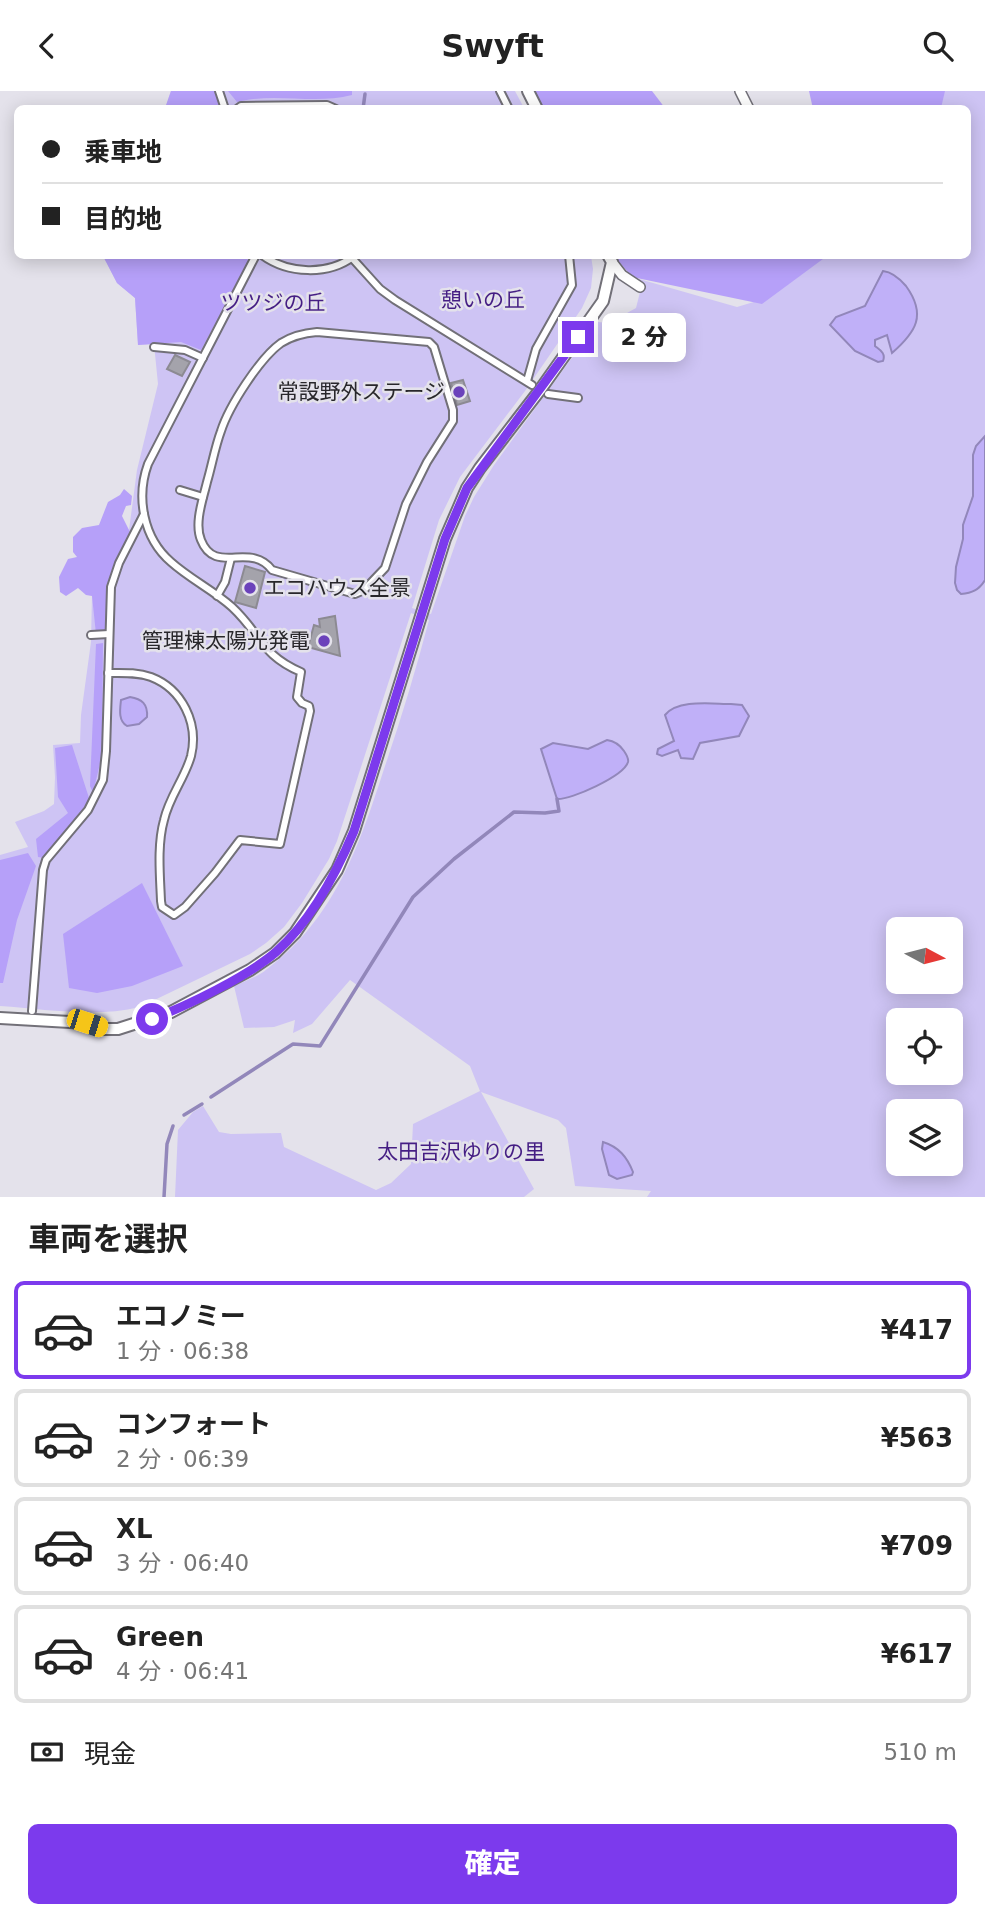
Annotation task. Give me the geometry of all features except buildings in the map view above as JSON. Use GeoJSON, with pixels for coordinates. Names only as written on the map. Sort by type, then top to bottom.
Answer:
{"type":"FeatureCollection","features":[{"type":"Feature","properties":{"kind":"street"},"geometry":{"type":"LineString","coordinates":[[108,673],[139,674],[164,684],[184,703],[190,716],[193,742],[191,757],[167,810],[161,839],[162,907],[174,915],[185,907],[215,873],[240,840],[280,844],[310,711],[309,706],[297,697],[301,672],[282,664],[267,652],[250,627],[217,596],[165,556],[153,538],[144,514],[143,486],[148,464],[257,259]]}},
{"type":"Feature","properties":{"kind":"street"},"geometry":{"type":"LineString","coordinates":[[266,259],[279,266],[299,270],[334,267],[350,259]]}},
{"type":"Feature","properties":{"kind":"street"},"geometry":{"type":"LineString","coordinates":[[356,259],[380,289],[395,300],[530,383],[536,349],[572,285],[569,259]]}},
{"type":"Feature","properties":{"kind":"street"},"geometry":{"type":"LineString","coordinates":[[610,259],[622,275],[640,286]]}},
{"type":"Feature","properties":{"kind":"street"},"geometry":{"type":"LineString","coordinates":[[0,1018],[87,1023],[105,1029],[136,1024],[171,1012],[250,970],[275,953],[295,933],[337,870],[354,831],[445,539],[467,488],[603,301],[610,259]]}},
{"type":"Feature","properties":{"kind":"street"},"geometry":{"type":"LineString","coordinates":[[317,332],[432,344],[453,411],[453,421],[413,488],[383,572],[364,590],[355,594],[272,570],[268,565],[249,557],[231,558],[212,557],[200,539],[199,517],[221,431],[236,400],[282,343],[296,336],[317,332]]}},
{"type":"Feature","properties":{"kind":"street"},"geometry":{"type":"LineString","coordinates":[[154,347],[172,347],[203,358]]}},
{"type":"Feature","properties":{"kind":"street"},"geometry":{"type":"LineString","coordinates":[[548,394],[578,398]]}},
{"type":"Feature","properties":{"kind":"street"},"geometry":{"type":"LineString","coordinates":[[180,490],[204,496]]}},
{"type":"Feature","properties":{"kind":"street"},"geometry":{"type":"LineString","coordinates":[[32,1011],[43,870],[46,860],[88,810],[103,780],[110,596],[114,575],[144,514]]}},
{"type":"Feature","properties":{"kind":"street"},"geometry":{"type":"LineString","coordinates":[[217,596],[225,582],[231,558]]}},
{"type":"Feature","properties":{"kind":"street"},"geometry":{"type":"LineString","coordinates":[[91,635],[109,634]]}},
{"type":"Feature","properties":{"kind":"green space"},"geometry":{"type":"Polygon","coordinates":[[[171,91],[515,91],[522,105],[166,105],[171,91]]]}},
{"type":"Feature","properties":{"kind":"green space"},"geometry":{"type":"Polygon","coordinates":[[[941,91],[985,91],[985,1197],[647,1197],[651,1191],[575,1186],[566,1128],[558,1120],[481,1092],[534,1189],[524,1197],[175,1197],[178,1130],[193,1112],[203,1106],[219,1132],[281,1133],[284,1147],[376,1190],[391,1183],[411,1164],[413,1124],[480,1091],[470,1066],[350,980],[312,1024],[293,1033],[295,1020],[274,1027],[244,1028],[234,986],[263,972],[291,949],[327,904],[342,879],[375,798],[429,620],[411,613],[337,841],[302,903],[284,927],[250,954],[140,1007],[88,1012],[0,1006],[0,855],[28,847],[15,822],[44,811],[54,804],[53,745],[80,743],[91,642],[92,594],[129,530],[137,470],[158,384],[154,344],[138,345],[135,298],[117,283],[105,259],[591,259],[591,288],[582,308],[525,391],[460,477],[439,520],[412,608],[431,614],[474,497],[494,465],[598,322],[609,323],[636,308],[640,292],[632,277],[737,307],[757,301],[821,259],[971,259],[971,105],[940,105],[941,91]]]}},
{"type":"Feature","properties":{"kind":"shaded area"},"geometry":{"type":"Polygon","coordinates":[[[171,91],[215,91],[219,105],[166,105],[171,91]]]}},
{"type":"Feature","properties":{"kind":"shaded area"},"geometry":{"type":"Polygon","coordinates":[[[228,91],[352,91],[352,95],[323,99],[266,98],[237,102],[228,91]]]}},
{"type":"Feature","properties":{"kind":"shaded area"},"geometry":{"type":"Polygon","coordinates":[[[531,91],[652,91],[663,105],[538,105],[531,91]]]}},
{"type":"Feature","properties":{"kind":"shaded area"},"geometry":{"type":"Polygon","coordinates":[[[809,91],[945,91],[942,105],[812,105],[809,91]]]}},
{"type":"Feature","properties":{"kind":"shaded area"},"geometry":{"type":"Polygon","coordinates":[[[105,259],[248,259],[201,350],[181,342],[138,345],[135,298],[117,283],[105,259]]]}},
{"type":"Feature","properties":{"kind":"shaded area"},"geometry":{"type":"Polygon","coordinates":[[[617,259],[823,259],[762,304],[632,277],[617,259]]]}},
{"type":"Feature","properties":{"kind":"shaded area"},"geometry":{"type":"Polygon","coordinates":[[[883,271],[896,276],[906,286],[917,314],[913,330],[892,353],[887,335],[875,340],[875,346],[884,356],[883,361],[878,362],[855,351],[830,325],[836,317],[865,306],[883,271]]]}},
{"type":"Feature","properties":{"kind":"shaded area"},"geometry":{"type":"Polygon","coordinates":[[[985,436],[985,580],[975,590],[961,594],[955,583],[956,567],[963,539],[963,525],[973,496],[973,455],[976,446],[985,436]]]}},
{"type":"Feature","properties":{"kind":"shaded area"},"geometry":{"type":"Polygon","coordinates":[[[124,489],[132,496],[131,505],[126,506],[122,516],[132,536],[115,569],[108,633],[96,634],[92,596],[86,595],[78,588],[66,596],[60,592],[59,577],[68,559],[77,557],[73,552],[73,537],[82,528],[99,525],[108,502],[120,495],[124,489]]]}},
{"type":"Feature","properties":{"kind":"shaded area"},"geometry":{"type":"Polygon","coordinates":[[[103,643],[102,755],[93,793],[90,786],[96,644],[103,643]]]}},
{"type":"Feature","properties":{"kind":"shaded area"},"geometry":{"type":"Polygon","coordinates":[[[130,697],[143,703],[147,717],[139,724],[127,726],[121,718],[121,700],[130,697]]]}},
{"type":"Feature","properties":{"kind":"shaded area"},"geometry":{"type":"Polygon","coordinates":[[[696,703],[742,705],[749,716],[739,736],[700,743],[693,759],[681,758],[678,750],[662,756],[657,754],[658,749],[674,741],[665,715],[671,710],[696,703]]]}},
{"type":"Feature","properties":{"kind":"shaded area"},"geometry":{"type":"Polygon","coordinates":[[[607,740],[617,744],[626,753],[628,762],[624,768],[596,786],[573,796],[557,799],[541,749],[553,743],[588,749],[607,740]]]}},
{"type":"Feature","properties":{"kind":"shaded area"},"geometry":{"type":"Polygon","coordinates":[[[72,745],[90,801],[45,858],[38,857],[36,839],[68,813],[58,797],[55,748],[72,745]]]}},
{"type":"Feature","properties":{"kind":"shaded area"},"geometry":{"type":"Polygon","coordinates":[[[28,853],[36,866],[17,920],[3,983],[0,983],[0,860],[28,853]]]}},
{"type":"Feature","properties":{"kind":"shaded area"},"geometry":{"type":"Polygon","coordinates":[[[142,883],[183,966],[132,986],[97,993],[69,988],[63,934],[142,883]]]}},
{"type":"Feature","properties":{"kind":"shaded area"},"geometry":{"type":"Polygon","coordinates":[[[603,1142],[622,1153],[631,1167],[632,1175],[617,1179],[609,1175],[602,1149],[603,1142]]]}},
{"type":"Feature","properties":{"kind":"waterway"},"geometry":{"type":"LineString","coordinates":[[364,105],[365,94]]}},
{"type":"Feature","properties":{"kind":"waterway"},"geometry":{"type":"LineString","coordinates":[[211,1097],[293,1044],[320,1046],[413,897],[454,859],[514,812],[559,811],[557,799]]}},
{"type":"Feature","properties":{"kind":"waterway"},"geometry":{"type":"LineString","coordinates":[[184,1115],[202,1104]]}},
{"type":"Feature","properties":{"kind":"waterway"},"geometry":{"type":"LineString","coordinates":[[164,1197],[167,1144],[173,1126]]}},
{"type":"Feature","properties":{"kind":"place","name":"常設野外ステージ"},"geometry":{"type":"Point","coordinates":[459,392]}},
{"type":"Feature","properties":{"kind":"place","name":"エコハウス全景"},"geometry":{"type":"Point","coordinates":[250,588]}},
{"type":"Feature","properties":{"kind":"place","name":"管理棟太陽光発電"},"geometry":{"type":"Point","coordinates":[324,641]}},
{"type":"Feature","properties":{"kind":"route"},"geometry":{"type":"LineString","coordinates":[[152,1019],[171,1012],[263,962],[295,933],[322,895],[337,870],[354,831],[445,539],[467,488],[578,337]]}},
{"type":"Feature","properties":{"kind":"park label","name":"憩いの丘"},"geometry":{"type":"Point","coordinates":[483,300]}},
{"type":"Feature","properties":{"kind":"park label","name":"ツツジの丘"},"geometry":{"type":"Point","coordinates":[273,303]}},
{"type":"Feature","properties":{"kind":"park label","name":"太田吉沢ゆりの里"},"geometry":{"type":"Point","coordinates":[461,1152]}}]}
